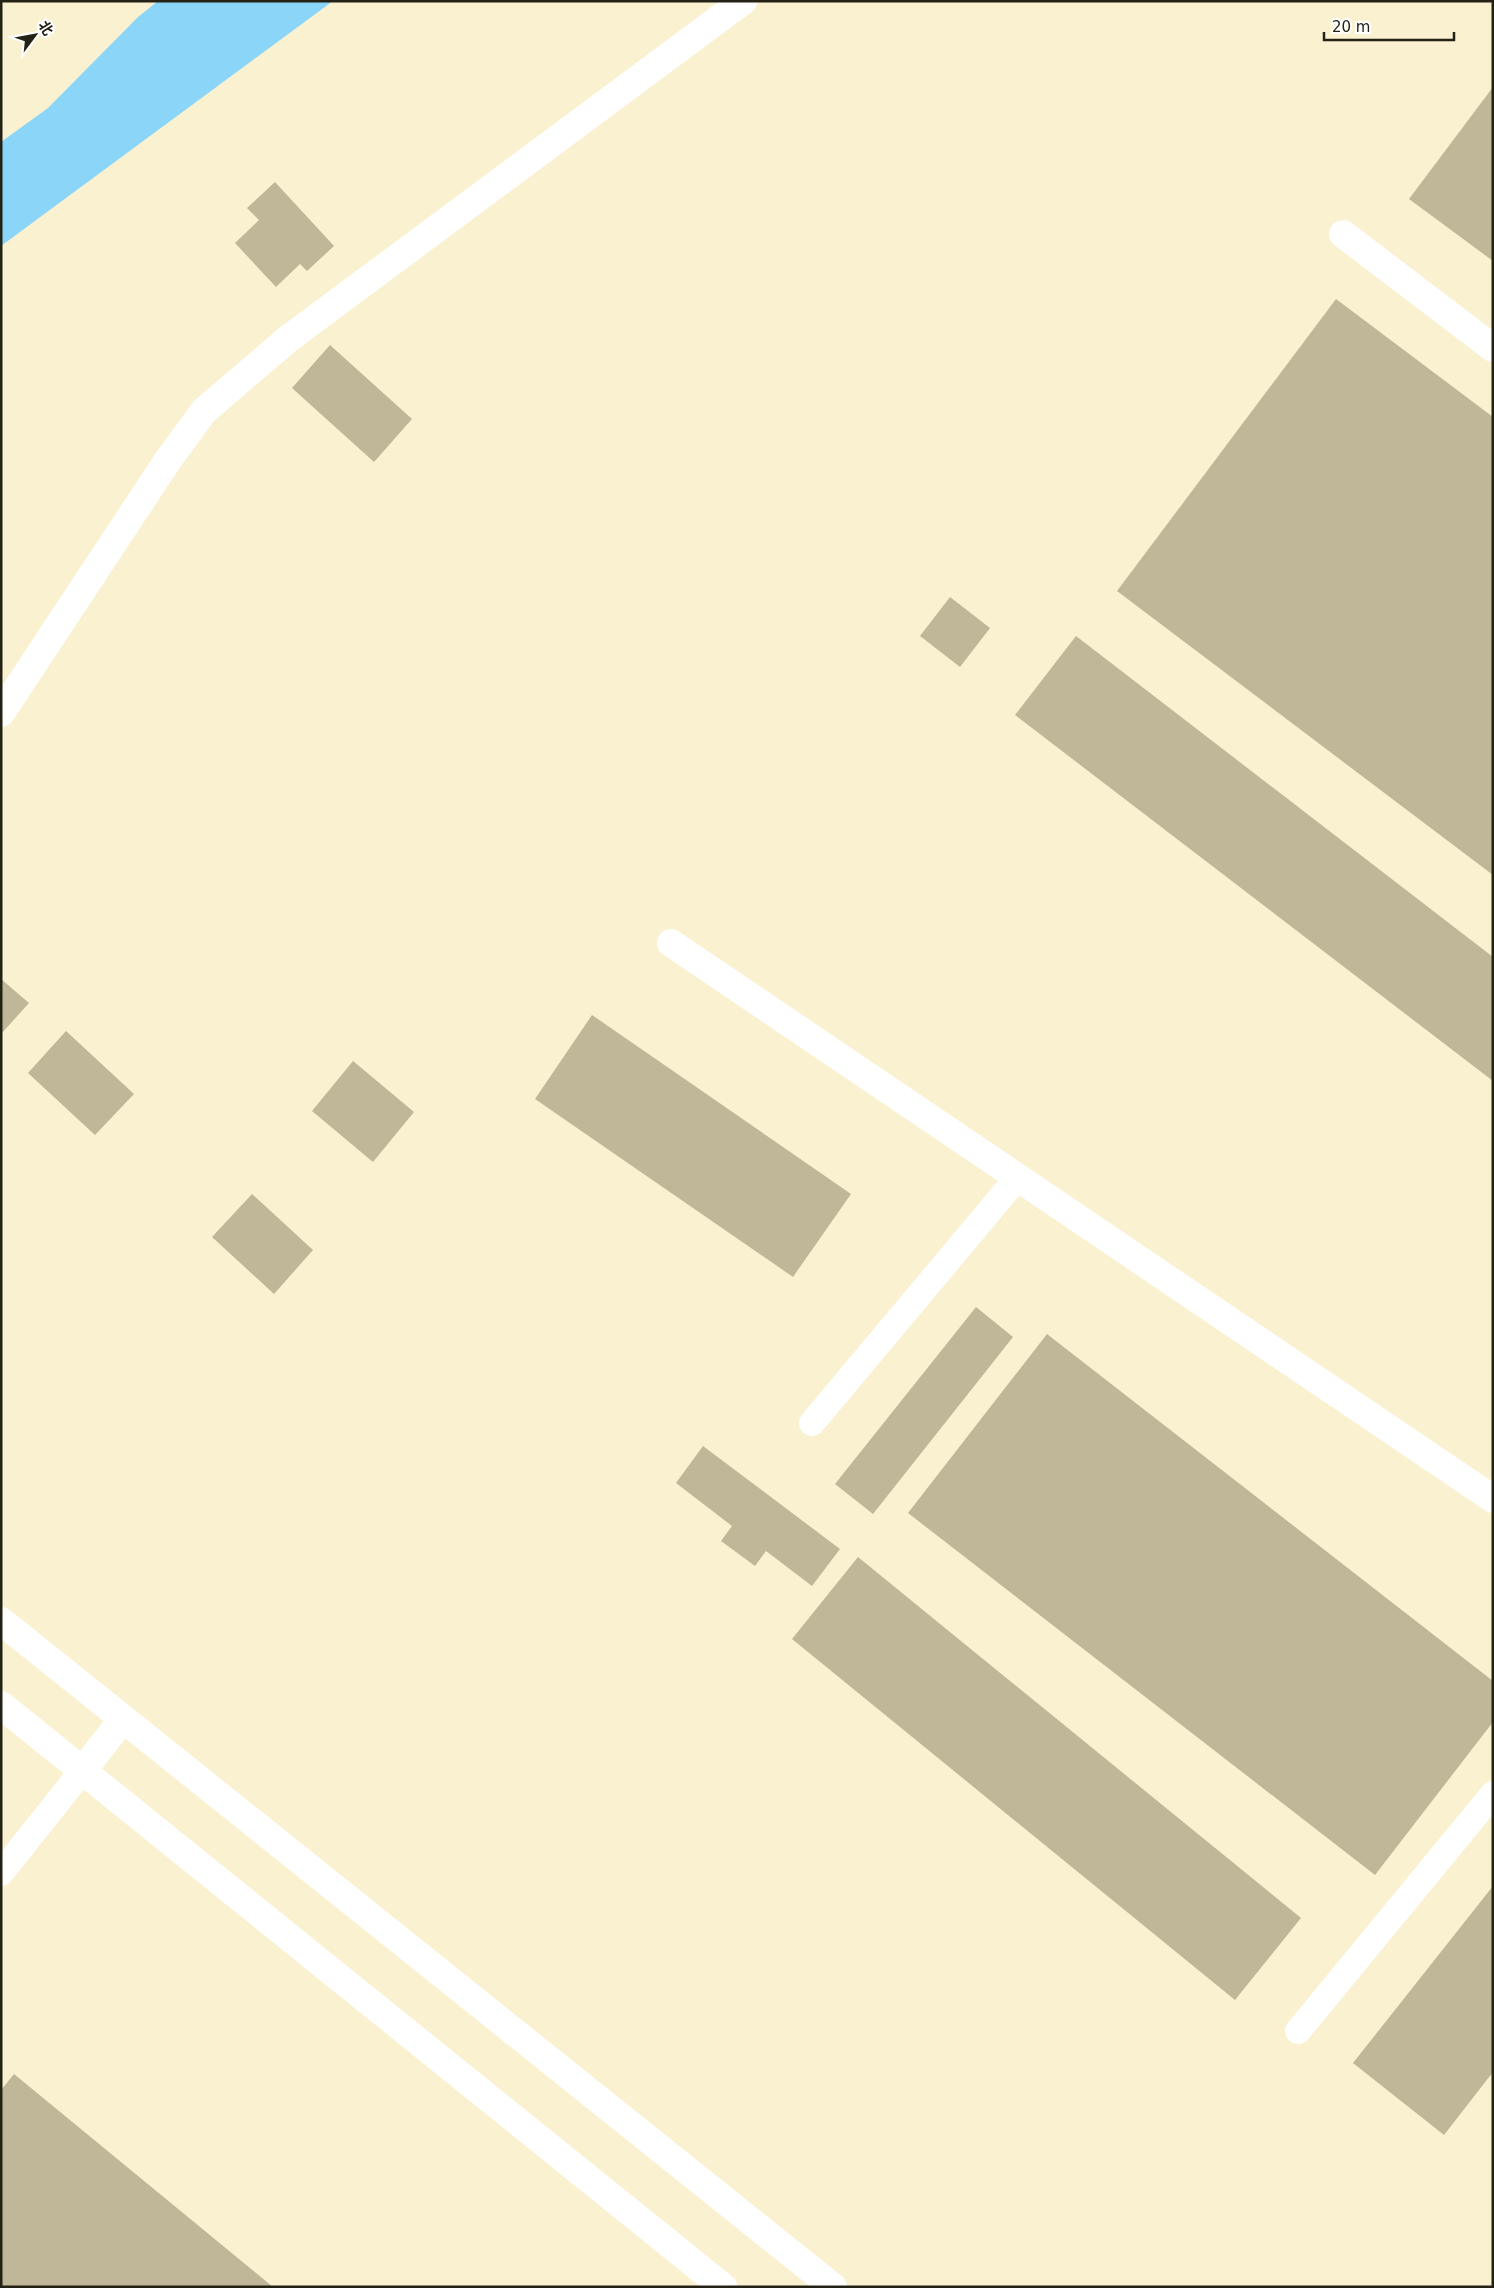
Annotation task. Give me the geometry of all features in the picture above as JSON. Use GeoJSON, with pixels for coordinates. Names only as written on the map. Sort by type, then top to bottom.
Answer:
{"type":"FeatureCollection","features":[{"type":"Feature","properties":{"kind":"street"},"geometry":{"type":"LineString","coordinates":[[1,713],[168,460],[204,411],[288,339],[742,1]]}},
{"type":"Feature","properties":{"kind":"street"},"geometry":{"type":"LineString","coordinates":[[1342,234],[1493,348]]}},
{"type":"Feature","properties":{"kind":"street"},"geometry":{"type":"LineString","coordinates":[[671,943],[1493,1499]]}},
{"type":"Feature","properties":{"kind":"street"},"geometry":{"type":"LineString","coordinates":[[1,1621],[829,2285]]}},
{"type":"Feature","properties":{"kind":"street"},"geometry":{"type":"LineString","coordinates":[[1,1705],[723,2287]]}},
{"type":"Feature","properties":{"kind":"street"},"geometry":{"type":"LineString","coordinates":[[83,1770],[124,1719]]}},
{"type":"Feature","properties":{"kind":"lane"},"geometry":{"type":"LineString","coordinates":[[812,1423],[1018,1177]]}},
{"type":"Feature","properties":{"kind":"lane"},"geometry":{"type":"LineString","coordinates":[[1,1873],[83,1770]]}},
{"type":"Feature","properties":{"kind":"lane"},"geometry":{"type":"LineString","coordinates":[[1298,2030],[1493,1794]]}},
{"type":"Feature","properties":{"kind":"water"},"geometry":{"type":"Polygon","coordinates":[[[158,1],[333,1],[1,246],[1,142],[48,108],[138,17],[158,1]]]}},
{"type":"Feature","properties":{"kind":"building"},"geometry":{"type":"Polygon","coordinates":[[[1493,87],[1493,261],[1409,199],[1493,87]]]}},
{"type":"Feature","properties":{"kind":"building"},"geometry":{"type":"Polygon","coordinates":[[[275,182],[334,246],[307,271],[300,264],[276,287],[235,243],[259,220],[247,208],[275,182]]]}},
{"type":"Feature","properties":{"kind":"building"},"geometry":{"type":"Polygon","coordinates":[[[1336,299],[1493,417],[1493,875],[1117,591],[1336,299]]]}},
{"type":"Feature","properties":{"kind":"building"},"geometry":{"type":"Polygon","coordinates":[[[330,345],[412,419],[374,462],[292,388],[330,345]]]}},
{"type":"Feature","properties":{"kind":"building"},"geometry":{"type":"Polygon","coordinates":[[[950,597],[990,628],[960,667],[920,636],[950,597]]]}},
{"type":"Feature","properties":{"kind":"building"},"geometry":{"type":"Polygon","coordinates":[[[1076,636],[1493,957],[1493,1081],[1015,715],[1076,636]]]}},
{"type":"Feature","properties":{"kind":"building"},"geometry":{"type":"Polygon","coordinates":[[[1,979],[29,1003],[1,1034],[1,979]]]}},
{"type":"Feature","properties":{"kind":"building"},"geometry":{"type":"Polygon","coordinates":[[[592,1015],[851,1194],[793,1277],[535,1099],[592,1015]]]}},
{"type":"Feature","properties":{"kind":"building"},"geometry":{"type":"Polygon","coordinates":[[[66,1031],[134,1094],[95,1135],[28,1073],[66,1031]]]}},
{"type":"Feature","properties":{"kind":"building"},"geometry":{"type":"Polygon","coordinates":[[[353,1061],[414,1112],[373,1162],[312,1111],[353,1061]]]}},
{"type":"Feature","properties":{"kind":"building"},"geometry":{"type":"Polygon","coordinates":[[[252,1194],[313,1250],[274,1294],[212,1237],[252,1194]]]}},
{"type":"Feature","properties":{"kind":"building"},"geometry":{"type":"Polygon","coordinates":[[[976,1307],[1013,1337],[873,1514],[835,1484],[976,1307]]]}},
{"type":"Feature","properties":{"kind":"building"},"geometry":{"type":"Polygon","coordinates":[[[1047,1334],[1493,1681],[1493,1722],[1375,1875],[908,1513],[1047,1334]]]}},
{"type":"Feature","properties":{"kind":"building"},"geometry":{"type":"Polygon","coordinates":[[[703,1446],[840,1549],[812,1586],[766,1551],[755,1566],[721,1541],[732,1526],[676,1483],[703,1446]]]}},
{"type":"Feature","properties":{"kind":"building"},"geometry":{"type":"Polygon","coordinates":[[[858,1557],[1301,1918],[1235,2000],[792,1639],[858,1557]]]}},
{"type":"Feature","properties":{"kind":"building"},"geometry":{"type":"Polygon","coordinates":[[[1493,1886],[1493,2072],[1444,2135],[1353,2063],[1493,1886]]]}},
{"type":"Feature","properties":{"kind":"building"},"geometry":{"type":"Polygon","coordinates":[[[14,2074],[273,2287],[1,2287],[1,2090],[14,2074]]]}}]}
